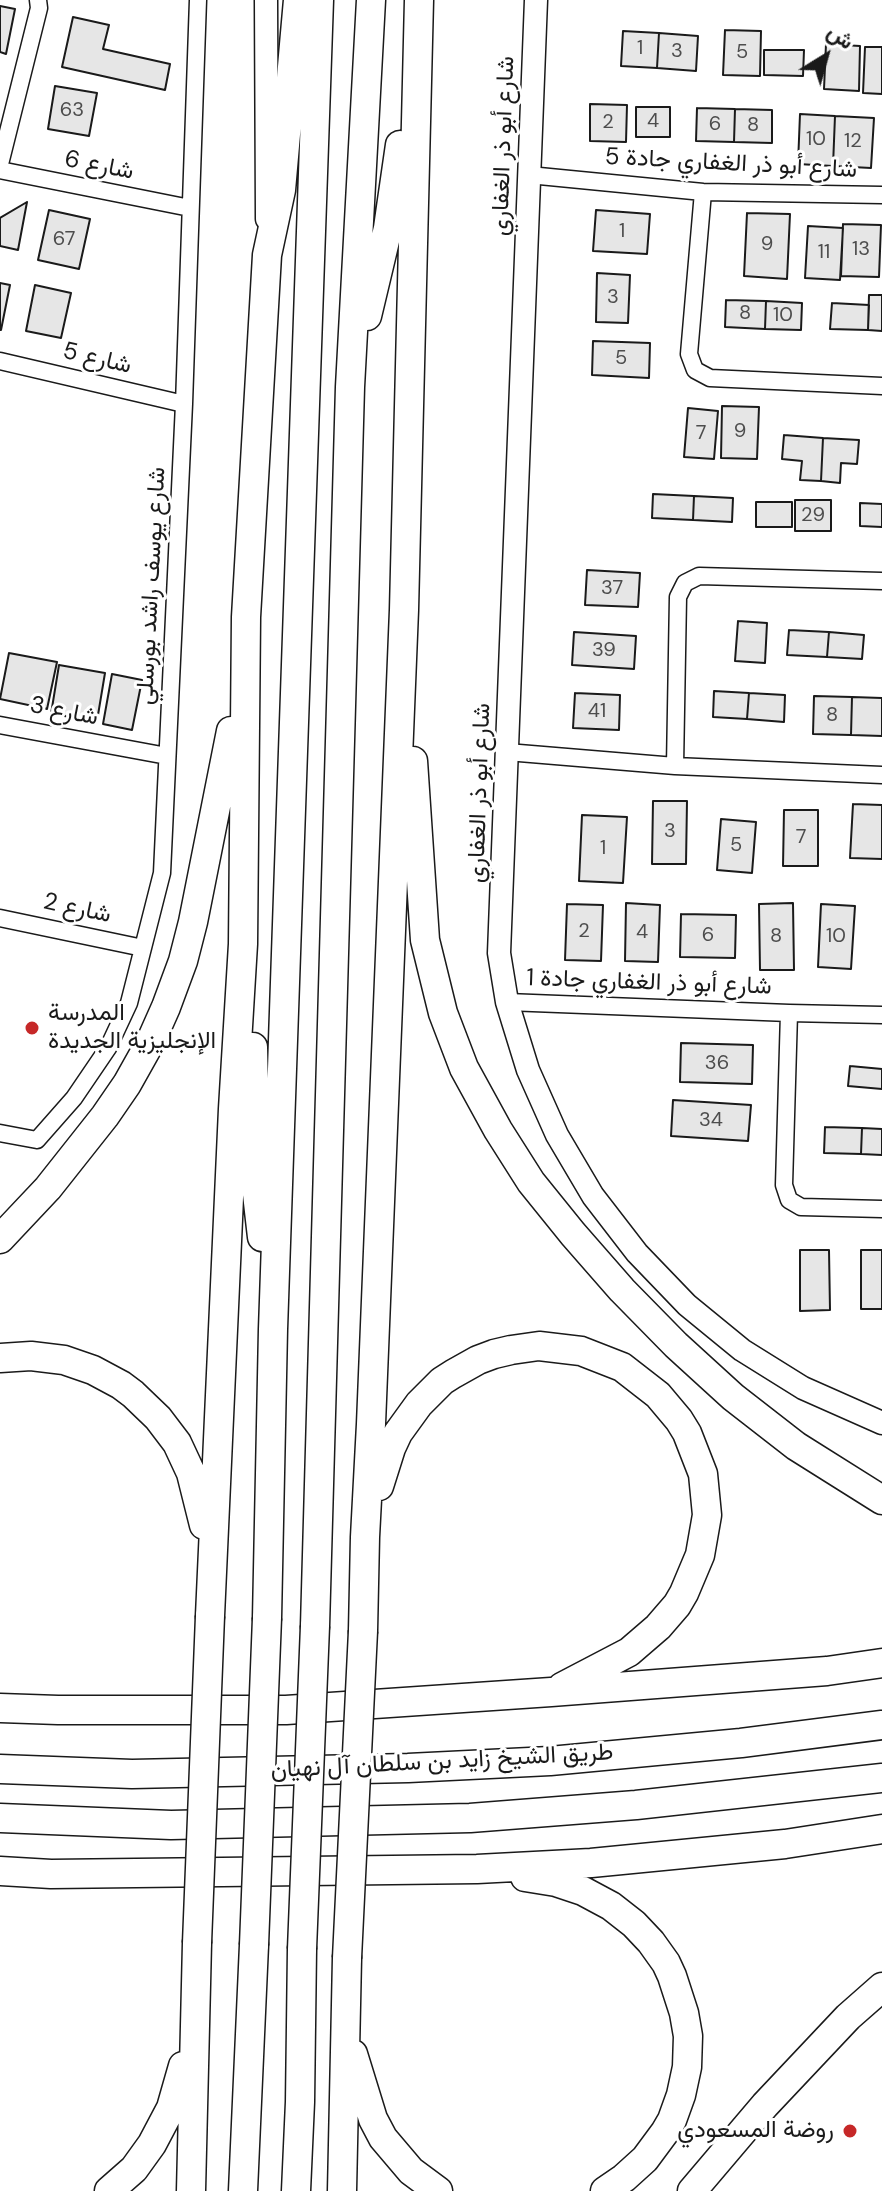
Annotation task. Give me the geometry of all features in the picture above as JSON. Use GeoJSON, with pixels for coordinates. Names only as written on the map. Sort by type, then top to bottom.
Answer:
{"type":"FeatureCollection","features":[{"type":"Feature","properties":{"kind":"highway"},"geometry":{"type":"LineString","coordinates":[[191,2191],[212,1558],[243,944],[244,664],[267,255],[281,190],[298,0]]}},
{"type":"Feature","properties":{"kind":"highway"},"geometry":{"type":"LineString","coordinates":[[243,2191],[267,1618],[273,1329],[319,0]]}},
{"type":"Feature","properties":{"kind":"highway"},"geometry":{"type":"LineString","coordinates":[[296,2191],[350,387],[371,0]]}},
{"type":"Feature","properties":{"kind":"highway"},"geometry":{"type":"LineString","coordinates":[[350,387],[388,228],[418,11]]}},
{"type":"Feature","properties":{"kind":"highway"},"geometry":{"type":"LineString","coordinates":[[342,2191],[344,2026],[404,610],[418,11]]}},
{"type":"Feature","properties":{"kind":"highway"},"geometry":{"type":"LineString","coordinates":[[404,610],[425,940],[443,1013],[464,1068],[531,1182],[622,1290],[733,1397],[796,1446],[882,1500]]}},
{"type":"Feature","properties":{"kind":"highway"},"geometry":{"type":"LineString","coordinates":[[0,1239],[48,1188],[105,1116],[150,1043],[166,1007],[193,922],[244,664]]}},
{"type":"Feature","properties":{"kind":"highway"},"geometry":{"type":"LineString","coordinates":[[243,944],[252,1014],[256,1185],[273,1329]]}},
{"type":"Feature","properties":{"kind":"highway"},"geometry":{"type":"LineString","coordinates":[[365,1537],[384,1467],[398,1433],[430,1392],[465,1366],[511,1350],[554,1347],[581,1351],[607,1360],[649,1386],[679,1420],[699,1462],[707,1502],[706,1530],[700,1555],[677,1605],[648,1638],[629,1652],[551,1692]]}},
{"type":"Feature","properties":{"kind":"highway"},"geometry":{"type":"LineString","coordinates":[[0,1358],[48,1357],[76,1364],[121,1385],[148,1406],[185,1458],[196,1489],[212,1558]]}},
{"type":"Feature","properties":{"kind":"highway"},"geometry":{"type":"LineString","coordinates":[[0,1708],[286,1710],[827,1671],[882,1663]]}},
{"type":"Feature","properties":{"kind":"highway"},"geometry":{"type":"LineString","coordinates":[[0,1693],[58,1710]]}},
{"type":"Feature","properties":{"kind":"highway","name":"طريق الشيخ زايد بن سلطان آل نهيان"},"geometry":{"type":"LineString","coordinates":[[0,1769],[132,1774],[408,1768],[550,1761],[741,1743],[882,1725]]}},
{"type":"Feature","properties":{"kind":"highway"},"geometry":{"type":"LineString","coordinates":[[0,1818],[171,1825],[470,1818],[636,1805],[882,1778]]}},
{"type":"Feature","properties":{"kind":"highway"},"geometry":{"type":"LineString","coordinates":[[846,1835],[882,1820]]}},
{"type":"Feature","properties":{"kind":"highway"},"geometry":{"type":"LineString","coordinates":[[0,1871],[51,1874],[477,1869],[591,1863],[785,1844],[882,1829]]}},
{"type":"Feature","properties":{"kind":"highway"},"geometry":{"type":"LineString","coordinates":[[477,1869],[556,1882],[598,1898],[644,1933],[672,1976],[688,2036],[687,2067],[681,2095],[672,2120],[655,2147],[636,2168],[605,2191]]}},
{"type":"Feature","properties":{"kind":"highway"},"geometry":{"type":"LineString","coordinates":[[0,1883],[51,1874]]}},
{"type":"Feature","properties":{"kind":"highway"},"geometry":{"type":"LineString","coordinates":[[692,2191],[765,2105],[848,2017],[882,1987]]}},
{"type":"Feature","properties":{"kind":"highway"},"geometry":{"type":"LineString","coordinates":[[109,2191],[144,2156],[171,2108],[196,1998]]}},
{"type":"Feature","properties":{"kind":"highway"},"geometry":{"type":"LineString","coordinates":[[344,2026],[377,2129],[411,2171],[438,2191]]}},
{"type":"Feature","properties":{"kind":"highway"},"geometry":{"type":"LineString","coordinates":[[300,2102],[305,2191]]}},
{"type":"Feature","properties":{"kind":"highway"},"geometry":{"type":"LineString","coordinates":[[231,2191],[245,2131]]}},
{"type":"Feature","properties":{"kind":"street","name":"شارع 6"},"geometry":{"type":"LineString","coordinates":[[38,0],[39,8],[0,167],[190,208]]}},
{"type":"Feature","properties":{"kind":"street","name":"شارع يوسف راشد بورسلي"},"geometry":{"type":"LineString","coordinates":[[0,1133],[37,1140],[74,1098],[108,1048],[129,1003],[162,873],[184,404],[198,0]]}},
{"type":"Feature","properties":{"kind":"street"},"geometry":{"type":"LineString","coordinates":[[266,0],[267,255]]}},
{"type":"Feature","properties":{"kind":"street","name":"شارع أبو ذر الغفاري"},"geometry":{"type":"LineString","coordinates":[[536,0],[499,953],[507,1002],[528,1070],[557,1135],[593,1196],[637,1253],[687,1305],[742,1350],[803,1388],[882,1423]]}},
{"type":"Feature","properties":{"kind":"street","name":"شارع أبو ذر الغفاري جادة 5"},"geometry":{"type":"LineString","coordinates":[[529,175],[703,192],[882,195]]}},
{"type":"Feature","properties":{"kind":"street"},"geometry":{"type":"LineString","coordinates":[[703,192],[689,354],[695,370],[710,378],[882,386]]}},
{"type":"Feature","properties":{"kind":"street","name":"شارع 5"},"geometry":{"type":"LineString","coordinates":[[0,361],[184,404]]}},
{"type":"Feature","properties":{"kind":"street"},"geometry":{"type":"LineString","coordinates":[[675,766],[678,597],[685,583],[699,576],[882,581]]}},
{"type":"Feature","properties":{"kind":"street","name":"شارع 3"},"geometry":{"type":"LineString","coordinates":[[0,725],[167,756]]}},
{"type":"Feature","properties":{"kind":"street"},"geometry":{"type":"LineString","coordinates":[[507,752],[675,766],[882,775]]}},
{"type":"Feature","properties":{"kind":"street","name":"شارع 2"},"geometry":{"type":"LineString","coordinates":[[0,918],[143,948]]}},
{"type":"Feature","properties":{"kind":"street","name":"شارع أبو ذر الغفاري جادة 1"},"geometry":{"type":"LineString","coordinates":[[507,1002],[882,1015]]}},
{"type":"Feature","properties":{"kind":"street","name":"شارع أبو ذر الغفاري جادة 1"},"geometry":{"type":"LineString","coordinates":[[789,1013],[784,1185],[789,1200],[801,1207],[882,1209]]}},
{"type":"Feature","properties":{"kind":"building"},"geometry":{"type":"Polygon","coordinates":[[[0,6],[15,9],[6,54],[0,52],[0,6]]]}},
{"type":"Feature","properties":{"kind":"building"},"geometry":{"type":"Polygon","coordinates":[[[73,17],[109,25],[103,49],[170,64],[165,90],[62,67],[73,17]]]}},
{"type":"Feature","properties":{"kind":"building"},"geometry":{"type":"Polygon","coordinates":[[[725,30],[761,31],[760,76],[723,75],[725,30]]]}},
{"type":"Feature","properties":{"kind":"building"},"geometry":{"type":"Polygon","coordinates":[[[623,31],[659,33],[657,68],[621,66],[623,31]]]}},
{"type":"Feature","properties":{"kind":"building"},"geometry":{"type":"Polygon","coordinates":[[[659,33],[698,36],[696,71],[657,68],[659,33]]]}},
{"type":"Feature","properties":{"kind":"building"},"geometry":{"type":"Polygon","coordinates":[[[826,44],[860,46],[859,91],[824,89],[826,44]]]}},
{"type":"Feature","properties":{"kind":"building"},"geometry":{"type":"Polygon","coordinates":[[[865,47],[882,47],[882,94],[863,93],[865,47]]]}},
{"type":"Feature","properties":{"kind":"building"},"geometry":{"type":"Polygon","coordinates":[[[764,50],[804,50],[803,76],[764,75],[764,50]]]}},
{"type":"Feature","properties":{"kind":"building"},"geometry":{"type":"Polygon","coordinates":[[[55,86],[97,93],[89,136],[48,129],[55,86]]]}},
{"type":"Feature","properties":{"kind":"building"},"geometry":{"type":"Polygon","coordinates":[[[590,104],[627,105],[626,142],[590,141],[590,104]]]}},
{"type":"Feature","properties":{"kind":"building"},"geometry":{"type":"Polygon","coordinates":[[[636,107],[670,107],[670,137],[636,137],[636,107]]]}},
{"type":"Feature","properties":{"kind":"building"},"geometry":{"type":"Polygon","coordinates":[[[697,108],[735,109],[734,142],[696,141],[697,108]]]}},
{"type":"Feature","properties":{"kind":"building"},"geometry":{"type":"Polygon","coordinates":[[[735,109],[772,110],[772,143],[734,142],[735,109]]]}},
{"type":"Feature","properties":{"kind":"building"},"geometry":{"type":"Polygon","coordinates":[[[800,114],[835,116],[833,166],[798,164],[800,114]]]}},
{"type":"Feature","properties":{"kind":"building"},"geometry":{"type":"Polygon","coordinates":[[[835,116],[874,118],[871,168],[833,166],[835,116]]]}},
{"type":"Feature","properties":{"kind":"building"},"geometry":{"type":"Polygon","coordinates":[[[27,202],[18,250],[0,246],[0,218],[27,202]]]}},
{"type":"Feature","properties":{"kind":"building"},"geometry":{"type":"Polygon","coordinates":[[[49,210],[90,219],[79,269],[38,260],[49,210]]]}},
{"type":"Feature","properties":{"kind":"building"},"geometry":{"type":"Polygon","coordinates":[[[596,210],[650,214],[647,254],[593,251],[596,210]]]}},
{"type":"Feature","properties":{"kind":"building"},"geometry":{"type":"Polygon","coordinates":[[[747,213],[790,214],[787,279],[744,276],[747,213]]]}},
{"type":"Feature","properties":{"kind":"building"},"geometry":{"type":"Polygon","coordinates":[[[843,224],[881,225],[879,277],[841,276],[843,224]]]}},
{"type":"Feature","properties":{"kind":"building"},"geometry":{"type":"Polygon","coordinates":[[[808,226],[843,228],[840,280],[805,278],[808,226]]]}},
{"type":"Feature","properties":{"kind":"building"},"geometry":{"type":"Polygon","coordinates":[[[597,273],[630,275],[628,323],[596,322],[597,273]]]}},
{"type":"Feature","properties":{"kind":"building"},"geometry":{"type":"Polygon","coordinates":[[[0,283],[10,285],[1,330],[0,330],[0,283]]]}},
{"type":"Feature","properties":{"kind":"building"},"geometry":{"type":"Polygon","coordinates":[[[35,285],[71,293],[61,338],[26,331],[35,285]]]}},
{"type":"Feature","properties":{"kind":"building"},"geometry":{"type":"Polygon","coordinates":[[[869,295],[882,295],[882,331],[868,330],[869,295]]]}},
{"type":"Feature","properties":{"kind":"building"},"geometry":{"type":"Polygon","coordinates":[[[726,300],[766,301],[765,329],[725,327],[726,300]]]}},
{"type":"Feature","properties":{"kind":"building"},"geometry":{"type":"Polygon","coordinates":[[[766,301],[802,303],[801,330],[765,329],[766,301]]]}},
{"type":"Feature","properties":{"kind":"building"},"geometry":{"type":"Polygon","coordinates":[[[832,303],[869,305],[868,330],[830,329],[832,303]]]}},
{"type":"Feature","properties":{"kind":"building"},"geometry":{"type":"Polygon","coordinates":[[[593,341],[650,343],[649,378],[592,375],[593,341]]]}},
{"type":"Feature","properties":{"kind":"building"},"geometry":{"type":"Polygon","coordinates":[[[722,406],[759,407],[757,459],[721,458],[722,406]]]}},
{"type":"Feature","properties":{"kind":"building"},"geometry":{"type":"Polygon","coordinates":[[[688,408],[718,411],[714,459],[684,457],[688,408]]]}},
{"type":"Feature","properties":{"kind":"building"},"geometry":{"type":"Polygon","coordinates":[[[784,435],[823,438],[821,481],[800,480],[802,461],[782,459],[784,435]]]}},
{"type":"Feature","properties":{"kind":"building"},"geometry":{"type":"Polygon","coordinates":[[[823,438],[859,440],[857,464],[841,463],[840,483],[821,481],[823,438]]]}},
{"type":"Feature","properties":{"kind":"building"},"geometry":{"type":"Polygon","coordinates":[[[653,494],[694,496],[693,520],[652,518],[653,494]]]}},
{"type":"Feature","properties":{"kind":"building"},"geometry":{"type":"Polygon","coordinates":[[[694,496],[733,498],[732,522],[693,520],[694,496]]]}},
{"type":"Feature","properties":{"kind":"building"},"geometry":{"type":"Polygon","coordinates":[[[795,500],[831,500],[831,531],[795,531],[795,500]]]}},
{"type":"Feature","properties":{"kind":"building"},"geometry":{"type":"Polygon","coordinates":[[[756,502],[792,502],[792,527],[756,527],[756,502]]]}},
{"type":"Feature","properties":{"kind":"building"},"geometry":{"type":"Polygon","coordinates":[[[860,503],[882,504],[882,527],[860,526],[860,503]]]}},
{"type":"Feature","properties":{"kind":"building"},"geometry":{"type":"Polygon","coordinates":[[[587,570],[640,573],[638,607],[585,605],[587,570]]]}},
{"type":"Feature","properties":{"kind":"building"},"geometry":{"type":"Polygon","coordinates":[[[738,621],[767,623],[765,663],[735,661],[738,621]]]}},
{"type":"Feature","properties":{"kind":"building"},"geometry":{"type":"Polygon","coordinates":[[[789,630],[829,632],[827,657],[787,655],[789,630]]]}},
{"type":"Feature","properties":{"kind":"building"},"geometry":{"type":"Polygon","coordinates":[[[574,632],[636,636],[634,669],[572,665],[574,632]]]}},
{"type":"Feature","properties":{"kind":"building"},"geometry":{"type":"Polygon","coordinates":[[[829,632],[864,635],[862,659],[827,657],[829,632]]]}},
{"type":"Feature","properties":{"kind":"building"},"geometry":{"type":"Polygon","coordinates":[[[9,653],[57,662],[47,709],[0,699],[9,653]]]}},
{"type":"Feature","properties":{"kind":"building"},"geometry":{"type":"Polygon","coordinates":[[[59,665],[105,673],[97,721],[51,714],[59,665]]]}},
{"type":"Feature","properties":{"kind":"building"},"geometry":{"type":"Polygon","coordinates":[[[112,674],[142,680],[132,730],[103,724],[112,674]]]}},
{"type":"Feature","properties":{"kind":"building"},"geometry":{"type":"Polygon","coordinates":[[[714,691],[749,693],[747,719],[713,717],[714,691]]]}},
{"type":"Feature","properties":{"kind":"building"},"geometry":{"type":"Polygon","coordinates":[[[575,693],[620,695],[619,730],[573,728],[575,693]]]}},
{"type":"Feature","properties":{"kind":"building"},"geometry":{"type":"Polygon","coordinates":[[[749,693],[785,695],[784,722],[747,719],[749,693]]]}},
{"type":"Feature","properties":{"kind":"building"},"geometry":{"type":"Polygon","coordinates":[[[814,696],[852,697],[851,735],[813,734],[814,696]]]}},
{"type":"Feature","properties":{"kind":"building"},"geometry":{"type":"Polygon","coordinates":[[[852,697],[882,698],[882,736],[851,735],[852,697]]]}},
{"type":"Feature","properties":{"kind":"building"},"geometry":{"type":"Polygon","coordinates":[[[653,801],[687,801],[686,864],[652,864],[653,801]]]}},
{"type":"Feature","properties":{"kind":"building"},"geometry":{"type":"Polygon","coordinates":[[[853,804],[882,805],[882,859],[850,858],[853,804]]]}},
{"type":"Feature","properties":{"kind":"building"},"geometry":{"type":"Polygon","coordinates":[[[784,810],[818,810],[818,866],[783,866],[784,810]]]}},
{"type":"Feature","properties":{"kind":"building"},"geometry":{"type":"Polygon","coordinates":[[[582,815],[627,817],[623,883],[579,881],[582,815]]]}},
{"type":"Feature","properties":{"kind":"building"},"geometry":{"type":"Polygon","coordinates":[[[721,819],[756,822],[752,873],[717,870],[721,819]]]}},
{"type":"Feature","properties":{"kind":"building"},"geometry":{"type":"Polygon","coordinates":[[[626,903],[660,905],[658,962],[625,961],[626,903]]]}},
{"type":"Feature","properties":{"kind":"building"},"geometry":{"type":"Polygon","coordinates":[[[793,903],[794,970],[760,970],[759,904],[793,903]]]}},
{"type":"Feature","properties":{"kind":"building"},"geometry":{"type":"Polygon","coordinates":[[[567,904],[603,905],[601,961],[565,960],[567,904]]]}},
{"type":"Feature","properties":{"kind":"building"},"geometry":{"type":"Polygon","coordinates":[[[821,904],[855,906],[851,969],[818,967],[821,904]]]}},
{"type":"Feature","properties":{"kind":"building"},"geometry":{"type":"Polygon","coordinates":[[[681,914],[736,915],[735,958],[680,957],[681,914]]]}},
{"type":"Feature","properties":{"kind":"building"},"geometry":{"type":"Polygon","coordinates":[[[681,1043],[753,1045],[752,1084],[680,1082],[681,1043]]]}},
{"type":"Feature","properties":{"kind":"building"},"geometry":{"type":"Polygon","coordinates":[[[850,1066],[882,1069],[882,1089],[848,1086],[850,1066]]]}},
{"type":"Feature","properties":{"kind":"building"},"geometry":{"type":"Polygon","coordinates":[[[673,1100],[751,1105],[748,1141],[671,1136],[673,1100]]]}},
{"type":"Feature","properties":{"kind":"building"},"geometry":{"type":"Polygon","coordinates":[[[825,1127],[862,1128],[861,1154],[824,1153],[825,1127]]]}},
{"type":"Feature","properties":{"kind":"building"},"geometry":{"type":"Polygon","coordinates":[[[862,1128],[882,1129],[882,1155],[861,1154],[862,1128]]]}},
{"type":"Feature","properties":{"kind":"building"},"geometry":{"type":"Polygon","coordinates":[[[800,1250],[829,1250],[830,1310],[800,1311],[800,1250]]]}},
{"type":"Feature","properties":{"kind":"building"},"geometry":{"type":"Polygon","coordinates":[[[861,1250],[882,1250],[882,1309],[861,1309],[861,1250]]]}},
{"type":"Feature","properties":{"kind":"place","name":"المدرسة الإنجليزية الجديدة"},"geometry":{"type":"Point","coordinates":[32,1028]}},
{"type":"Feature","properties":{"kind":"place","name":"روضة المسعودي"},"geometry":{"type":"Point","coordinates":[850,2131]}}]}
